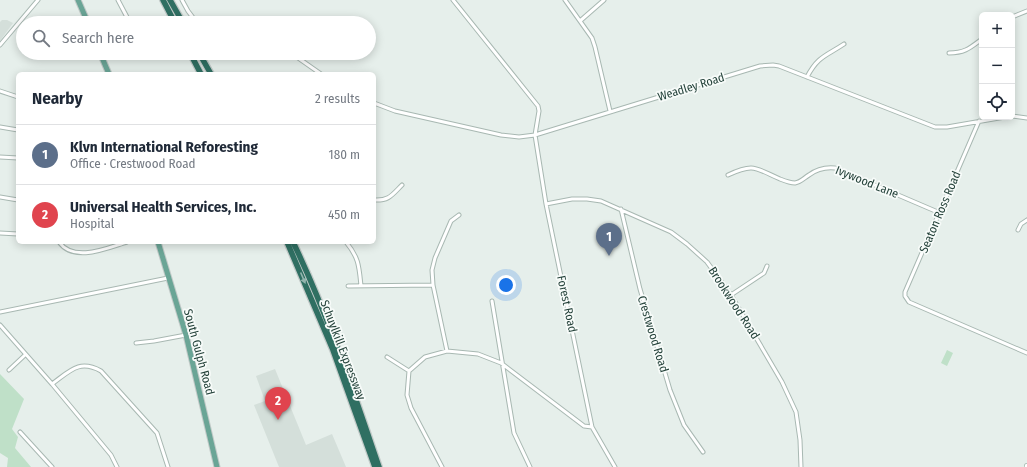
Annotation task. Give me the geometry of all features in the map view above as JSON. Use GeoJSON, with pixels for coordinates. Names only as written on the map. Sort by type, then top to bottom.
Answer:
{"type":"FeatureCollection","features":[{"type":"Feature","properties":{"kind":"highway"},"geometry":{"type":"LineString","coordinates":[[163,0],[171,16]]}},
{"type":"Feature","properties":{"kind":"highway"},"geometry":{"type":"LineString","coordinates":[[170,0],[179,16]]}},
{"type":"Feature","properties":{"kind":"highway"},"geometry":{"type":"LineString","coordinates":[[194,60],[200,72]]}},
{"type":"Feature","properties":{"kind":"highway"},"geometry":{"type":"LineString","coordinates":[[203,60],[210,72]]}},
{"type":"Feature","properties":{"kind":"highway","name":"Schuylkill Expressway"},"geometry":{"type":"LineString","coordinates":[[288,244],[333,350],[375,467]]}},
{"type":"Feature","properties":{"kind":"highway","name":"Schuylkill Expressway"},"geometry":{"type":"LineString","coordinates":[[294,244],[310,276],[333,334],[379,467]]}},
{"type":"Feature","properties":{"kind":"main road"},"geometry":{"type":"LineString","coordinates":[[78,0],[85,16]]}},
{"type":"Feature","properties":{"kind":"main road"},"geometry":{"type":"LineString","coordinates":[[103,60],[108,72]]}},
{"type":"Feature","properties":{"kind":"main road","name":"South Gulph Road"},"geometry":{"type":"LineString","coordinates":[[159,244],[186,335],[217,467]]}},
{"type":"Feature","properties":{"kind":"street"},"geometry":{"type":"LineString","coordinates":[[24,16],[38,0]]}},
{"type":"Feature","properties":{"kind":"street"},"geometry":{"type":"LineString","coordinates":[[118,0],[126,16]]}},
{"type":"Feature","properties":{"kind":"street"},"geometry":{"type":"LineString","coordinates":[[182,0],[192,16]]}},
{"type":"Feature","properties":{"kind":"street","name":"Forest Road"},"geometry":{"type":"LineString","coordinates":[[453,0],[538,106],[539,111],[535,135],[546,204],[592,427],[615,467]]}},
{"type":"Feature","properties":{"kind":"street"},"geometry":{"type":"LineString","coordinates":[[565,0],[592,38],[610,112]]}},
{"type":"Feature","properties":{"kind":"street"},"geometry":{"type":"LineString","coordinates":[[580,21],[604,0]]}},
{"type":"Feature","properties":{"kind":"street"},"geometry":{"type":"LineString","coordinates":[[1015,16],[1027,11]]}},
{"type":"Feature","properties":{"kind":"street"},"geometry":{"type":"LineString","coordinates":[[0,45],[16,26]]}},
{"type":"Feature","properties":{"kind":"street"},"geometry":{"type":"LineString","coordinates":[[949,53],[958,53],[966,50],[979,41]]}},
{"type":"Feature","properties":{"kind":"street"},"geometry":{"type":"LineString","coordinates":[[807,77],[820,58],[844,44]]}},
{"type":"Feature","properties":{"kind":"street"},"geometry":{"type":"LineString","coordinates":[[301,60],[319,72]]}},
{"type":"Feature","properties":{"kind":"street","name":"Weadley Road"},"geometry":{"type":"LineString","coordinates":[[376,104],[395,111],[519,138],[535,135],[760,66],[773,65],[779,66],[935,127],[947,128],[986,120]]}},
{"type":"Feature","properties":{"kind":"street"},"geometry":{"type":"LineString","coordinates":[[0,91],[16,96]]}},
{"type":"Feature","properties":{"kind":"street"},"geometry":{"type":"LineString","coordinates":[[1015,116],[1027,118]]}},
{"type":"Feature","properties":{"kind":"street","name":"Seaton Ross Road"},"geometry":{"type":"LineString","coordinates":[[979,121],[905,292],[905,296],[910,302],[1027,353]]}},
{"type":"Feature","properties":{"kind":"street"},"geometry":{"type":"LineString","coordinates":[[0,127],[16,130]]}},
{"type":"Feature","properties":{"kind":"street"},"geometry":{"type":"LineString","coordinates":[[0,157],[16,158]]}},
{"type":"Feature","properties":{"kind":"street","name":"Ivywood Lane"},"geometry":{"type":"LineString","coordinates":[[728,175],[742,169],[752,168],[787,182],[795,183],[803,180],[817,170],[835,168],[940,213]]}},
{"type":"Feature","properties":{"kind":"street"},"geometry":{"type":"LineString","coordinates":[[376,200],[384,200],[393,195],[402,185]]}},
{"type":"Feature","properties":{"kind":"street"},"geometry":{"type":"LineString","coordinates":[[0,197],[16,200]]}},
{"type":"Feature","properties":{"kind":"street","name":"Brookwood Road"},"geometry":{"type":"LineString","coordinates":[[546,204],[572,199],[601,200],[671,232],[707,262],[731,295],[782,382],[796,412],[800,440],[801,467]]}},
{"type":"Feature","properties":{"kind":"street","name":"Crestwood Road"},"geometry":{"type":"LineString","coordinates":[[621,210],[640,289],[670,390],[684,425],[702,452]]}},
{"type":"Feature","properties":{"kind":"street"},"geometry":{"type":"LineString","coordinates":[[447,351],[433,285],[432,270],[435,258],[451,221],[459,215]]}},
{"type":"Feature","properties":{"kind":"street"},"geometry":{"type":"LineString","coordinates":[[1018,230],[1021,224],[1027,220]]}},
{"type":"Feature","properties":{"kind":"street"},"geometry":{"type":"LineString","coordinates":[[0,232],[16,234]]}},
{"type":"Feature","properties":{"kind":"street"},"geometry":{"type":"LineString","coordinates":[[61,244],[68,250],[80,253],[100,250],[120,244]]}},
{"type":"Feature","properties":{"kind":"street"},"geometry":{"type":"LineString","coordinates":[[347,244],[359,264],[361,286]]}},
{"type":"Feature","properties":{"kind":"street"},"geometry":{"type":"LineString","coordinates":[[731,295],[764,273],[767,266]]}},
{"type":"Feature","properties":{"kind":"street"},"geometry":{"type":"LineString","coordinates":[[0,312],[168,278]]}},
{"type":"Feature","properties":{"kind":"street"},"geometry":{"type":"LineString","coordinates":[[348,286],[433,285]]}},
{"type":"Feature","properties":{"kind":"street"},"geometry":{"type":"LineString","coordinates":[[492,301],[501,363],[514,433],[530,467]]}},
{"type":"Feature","properties":{"kind":"street"},"geometry":{"type":"LineString","coordinates":[[0,325],[112,455],[117,467]]}},
{"type":"Feature","properties":{"kind":"street"},"geometry":{"type":"LineString","coordinates":[[136,343],[186,335]]}},
{"type":"Feature","properties":{"kind":"street"},"geometry":{"type":"LineString","coordinates":[[442,467],[411,408],[407,395],[409,371],[425,357],[447,351],[478,354],[501,363],[584,426],[592,427]]}},
{"type":"Feature","properties":{"kind":"street"},"geometry":{"type":"LineString","coordinates":[[9,370],[25,355]]}},
{"type":"Feature","properties":{"kind":"street"},"geometry":{"type":"LineString","coordinates":[[387,357],[409,371]]}},
{"type":"Feature","properties":{"kind":"street"},"geometry":{"type":"LineString","coordinates":[[52,384],[72,369],[78,367],[92,366],[101,371],[157,433],[168,467]]}},
{"type":"Feature","properties":{"kind":"street"},"geometry":{"type":"LineString","coordinates":[[20,432],[52,467]]}},
{"type":"Feature","properties":{"kind":"shaded area"},"geometry":{"type":"Polygon","coordinates":[[[2,20],[7,20],[13,23],[0,41],[0,22],[2,20]]]}},
{"type":"Feature","properties":{"kind":"shaded area"},"geometry":{"type":"Polygon","coordinates":[[[275,369],[306,445],[332,434],[346,467],[279,467],[254,405],[265,401],[256,376],[275,369]]]}},
{"type":"Feature","properties":{"kind":"green space"},"geometry":{"type":"Polygon","coordinates":[[[947,350],[953,353],[947,366],[941,363],[947,350]]]}},
{"type":"Feature","properties":{"kind":"green space"},"geometry":{"type":"Polygon","coordinates":[[[0,374],[24,399],[12,429],[18,437],[15,448],[31,467],[7,467],[8,458],[0,453],[0,374]]]}},
{"type":"Feature","properties":{"kind":"place","name":"Klvn International Reforesting"},"geometry":{"type":"Point","coordinates":[609,256]}},
{"type":"Feature","properties":{"kind":"place","name":"Universal Health Services, Inc."},"geometry":{"type":"Point","coordinates":[278,420]}}]}
